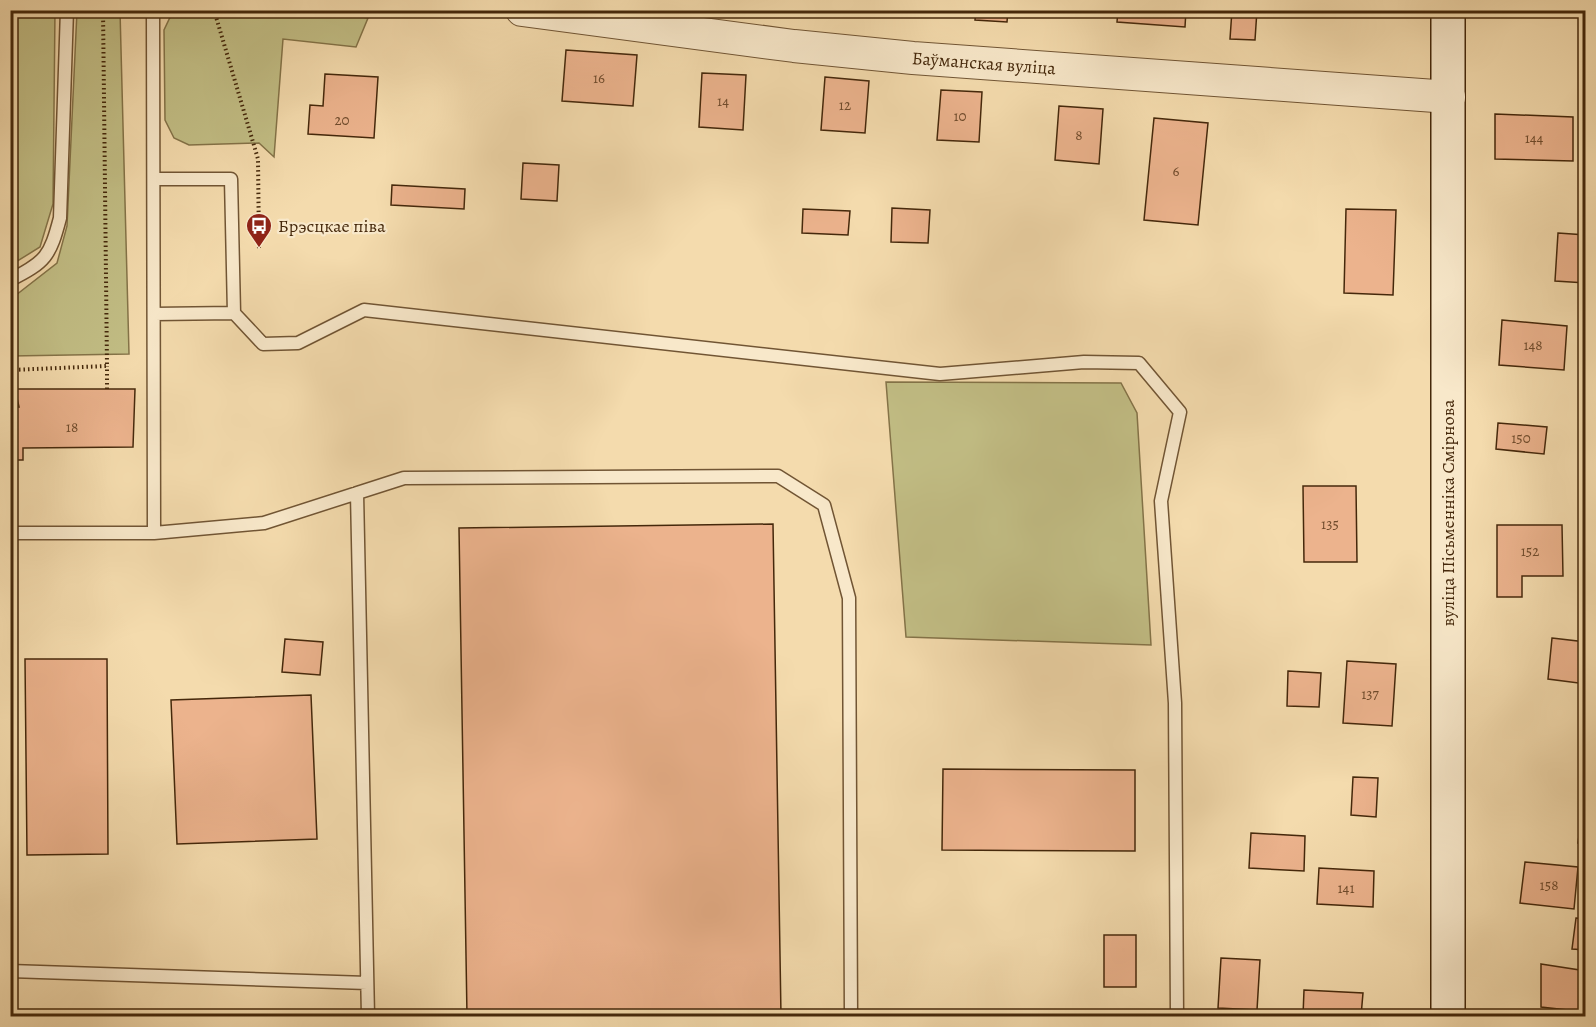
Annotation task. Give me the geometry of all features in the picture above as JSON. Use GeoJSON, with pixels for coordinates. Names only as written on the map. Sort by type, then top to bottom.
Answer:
{"type":"FeatureCollection","features":[{"type":"Feature","properties":{"kind":"main road","name":"вуліца Пісьменніка Смірнова"},"geometry":{"type":"LineString","coordinates":[[1448,10],[1448,1017]]}},
{"type":"Feature","properties":{"kind":"street","name":"Баўманская вуліца"},"geometry":{"type":"LineString","coordinates":[[522,10],[794,46],[913,58],[1449,97]]}},
{"type":"Feature","properties":{"kind":"lane"},"geometry":{"type":"LineString","coordinates":[[10,280],[33,269],[52,250],[60,218],[68,10]]}},
{"type":"Feature","properties":{"kind":"lane"},"geometry":{"type":"LineString","coordinates":[[153,10],[154,533]]}},
{"type":"Feature","properties":{"kind":"lane"},"geometry":{"type":"LineString","coordinates":[[155,179],[231,179],[234,313],[263,344],[298,343],[364,310],[940,374],[1084,362],[1139,363],[1180,412],[1161,501],[1175,703],[1178,1017]]}},
{"type":"Feature","properties":{"kind":"lane"},"geometry":{"type":"LineString","coordinates":[[154,314],[234,313]]}},
{"type":"Feature","properties":{"kind":"lane"},"geometry":{"type":"LineString","coordinates":[[10,533],[154,533],[264,523],[404,478],[778,476],[824,505],[849,598],[851,1017]]}},
{"type":"Feature","properties":{"kind":"lane"},"geometry":{"type":"LineString","coordinates":[[357,493],[368,1017]]}},
{"type":"Feature","properties":{"kind":"lane"},"geometry":{"type":"LineString","coordinates":[[10,971],[367,983]]}},
{"type":"Feature","properties":{"kind":"path"},"geometry":{"type":"LineString","coordinates":[[103,10],[107,389]]}},
{"type":"Feature","properties":{"kind":"path"},"geometry":{"type":"LineString","coordinates":[[214,10],[258,159],[259,249]]}},
{"type":"Feature","properties":{"kind":"path"},"geometry":{"type":"LineString","coordinates":[[10,370],[107,366]]}},
{"type":"Feature","properties":{"kind":"shaded area"},"geometry":{"type":"Polygon","coordinates":[[[11,10],[55,11],[53,204],[40,247],[11,265],[11,10]]]}},
{"type":"Feature","properties":{"kind":"shaded area"},"geometry":{"type":"Polygon","coordinates":[[[327,10],[368,18],[356,47],[283,39],[274,157],[259,143],[189,145],[174,138],[165,120],[164,30],[173,11],[327,10]]]}},
{"type":"Feature","properties":{"kind":"shaded area"},"geometry":{"type":"Polygon","coordinates":[[[77,11],[120,11],[129,354],[11,356],[11,295],[16,295],[57,263],[67,226],[77,11]]]}},
{"type":"Feature","properties":{"kind":"shaded area"},"geometry":{"type":"Polygon","coordinates":[[[886,382],[1121,383],[1137,413],[1151,645],[906,637],[886,382]]]}},
{"type":"Feature","properties":{"kind":"building"},"geometry":{"type":"Polygon","coordinates":[[[976,10],[1008,10],[1007,22],[975,20],[976,10]]]}},
{"type":"Feature","properties":{"kind":"building"},"geometry":{"type":"Polygon","coordinates":[[[1118,10],[1186,10],[1185,27],[1117,22],[1118,10]]]}},
{"type":"Feature","properties":{"kind":"building"},"geometry":{"type":"Polygon","coordinates":[[[1232,10],[1257,10],[1255,40],[1230,39],[1232,10]]]}},
{"type":"Feature","properties":{"kind":"building"},"geometry":{"type":"Polygon","coordinates":[[[1500,10],[1545,10],[1545,14],[1500,10]]]}},
{"type":"Feature","properties":{"kind":"building"},"geometry":{"type":"Polygon","coordinates":[[[566,50],[637,55],[633,106],[562,101],[566,50]]]}},
{"type":"Feature","properties":{"kind":"building"},"geometry":{"type":"Polygon","coordinates":[[[702,73],[746,75],[743,130],[699,127],[702,73]]]}},
{"type":"Feature","properties":{"kind":"building"},"geometry":{"type":"Polygon","coordinates":[[[325,74],[378,77],[374,138],[308,134],[310,105],[323,106],[325,74]]]}},
{"type":"Feature","properties":{"kind":"building"},"geometry":{"type":"Polygon","coordinates":[[[825,77],[869,81],[865,133],[821,130],[825,77]]]}},
{"type":"Feature","properties":{"kind":"building"},"geometry":{"type":"Polygon","coordinates":[[[941,90],[982,92],[979,142],[937,140],[941,90]]]}},
{"type":"Feature","properties":{"kind":"building"},"geometry":{"type":"Polygon","coordinates":[[[1059,106],[1103,109],[1099,164],[1055,160],[1059,106]]]}},
{"type":"Feature","properties":{"kind":"building"},"geometry":{"type":"Polygon","coordinates":[[[1495,114],[1573,117],[1573,161],[1495,159],[1495,114]]]}},
{"type":"Feature","properties":{"kind":"building"},"geometry":{"type":"Polygon","coordinates":[[[1154,118],[1208,123],[1198,225],[1144,220],[1154,118]]]}},
{"type":"Feature","properties":{"kind":"building"},"geometry":{"type":"Polygon","coordinates":[[[523,163],[559,165],[557,201],[521,199],[523,163]]]}},
{"type":"Feature","properties":{"kind":"building"},"geometry":{"type":"Polygon","coordinates":[[[392,185],[465,189],[464,209],[391,205],[392,185]]]}},
{"type":"Feature","properties":{"kind":"building"},"geometry":{"type":"Polygon","coordinates":[[[892,208],[930,210],[928,243],[891,242],[892,208]]]}},
{"type":"Feature","properties":{"kind":"building"},"geometry":{"type":"Polygon","coordinates":[[[803,209],[850,211],[848,235],[802,233],[803,209]]]}},
{"type":"Feature","properties":{"kind":"building"},"geometry":{"type":"Polygon","coordinates":[[[1346,209],[1396,210],[1393,295],[1344,293],[1346,209]]]}},
{"type":"Feature","properties":{"kind":"building"},"geometry":{"type":"Polygon","coordinates":[[[1558,233],[1586,235],[1586,283],[1555,281],[1558,233]]]}},
{"type":"Feature","properties":{"kind":"building"},"geometry":{"type":"Polygon","coordinates":[[[1502,320],[1567,326],[1564,370],[1499,365],[1502,320]]]}},
{"type":"Feature","properties":{"kind":"building"},"geometry":{"type":"Polygon","coordinates":[[[15,389],[135,389],[133,447],[23,448],[23,460],[10,460],[10,407],[19,407],[15,389]]]}},
{"type":"Feature","properties":{"kind":"building"},"geometry":{"type":"Polygon","coordinates":[[[1498,423],[1547,427],[1544,454],[1496,449],[1498,423]]]}},
{"type":"Feature","properties":{"kind":"building"},"geometry":{"type":"Polygon","coordinates":[[[1303,486],[1356,486],[1357,562],[1304,562],[1303,486]]]}},
{"type":"Feature","properties":{"kind":"building"},"geometry":{"type":"Polygon","coordinates":[[[773,524],[781,1016],[467,1016],[459,528],[773,524]]]}},
{"type":"Feature","properties":{"kind":"building"},"geometry":{"type":"Polygon","coordinates":[[[1497,525],[1562,525],[1563,576],[1522,576],[1522,597],[1497,597],[1497,525]]]}},
{"type":"Feature","properties":{"kind":"building"},"geometry":{"type":"Polygon","coordinates":[[[1552,638],[1586,642],[1586,684],[1548,679],[1552,638]]]}},
{"type":"Feature","properties":{"kind":"building"},"geometry":{"type":"Polygon","coordinates":[[[285,639],[323,642],[320,675],[282,672],[285,639]]]}},
{"type":"Feature","properties":{"kind":"building"},"geometry":{"type":"Polygon","coordinates":[[[25,659],[107,659],[108,854],[27,855],[25,659]]]}},
{"type":"Feature","properties":{"kind":"building"},"geometry":{"type":"Polygon","coordinates":[[[1347,661],[1396,664],[1392,726],[1343,723],[1347,661]]]}},
{"type":"Feature","properties":{"kind":"building"},"geometry":{"type":"Polygon","coordinates":[[[1288,671],[1321,673],[1319,707],[1287,706],[1288,671]]]}},
{"type":"Feature","properties":{"kind":"building"},"geometry":{"type":"Polygon","coordinates":[[[311,695],[317,839],[177,844],[171,700],[311,695]]]}},
{"type":"Feature","properties":{"kind":"building"},"geometry":{"type":"Polygon","coordinates":[[[1586,725],[1586,766],[1582,765],[1586,725]]]}},
{"type":"Feature","properties":{"kind":"building"},"geometry":{"type":"Polygon","coordinates":[[[943,769],[1135,770],[1135,851],[942,850],[943,769]]]}},
{"type":"Feature","properties":{"kind":"building"},"geometry":{"type":"Polygon","coordinates":[[[1353,777],[1378,778],[1376,817],[1351,815],[1353,777]]]}},
{"type":"Feature","properties":{"kind":"building"},"geometry":{"type":"Polygon","coordinates":[[[1585,790],[1586,843],[1578,843],[1585,790]]]}},
{"type":"Feature","properties":{"kind":"building"},"geometry":{"type":"Polygon","coordinates":[[[1251,833],[1305,836],[1304,871],[1249,868],[1251,833]]]}},
{"type":"Feature","properties":{"kind":"building"},"geometry":{"type":"Polygon","coordinates":[[[1525,862],[1578,867],[1574,909],[1520,903],[1525,862]]]}},
{"type":"Feature","properties":{"kind":"building"},"geometry":{"type":"Polygon","coordinates":[[[1319,868],[1374,871],[1373,907],[1317,904],[1319,868]]]}},
{"type":"Feature","properties":{"kind":"building"},"geometry":{"type":"Polygon","coordinates":[[[1576,918],[1586,919],[1586,950],[1572,949],[1576,918]]]}},
{"type":"Feature","properties":{"kind":"building"},"geometry":{"type":"Polygon","coordinates":[[[1104,935],[1136,935],[1136,987],[1104,987],[1104,935]]]}},
{"type":"Feature","properties":{"kind":"building"},"geometry":{"type":"Polygon","coordinates":[[[1221,958],[1260,960],[1257,1010],[1218,1008],[1221,958]]]}},
{"type":"Feature","properties":{"kind":"building"},"geometry":{"type":"Polygon","coordinates":[[[1541,964],[1586,971],[1586,1012],[1541,1007],[1541,964]]]}},
{"type":"Feature","properties":{"kind":"building"},"geometry":{"type":"Polygon","coordinates":[[[1304,990],[1363,993],[1361,1016],[1303,1016],[1304,990]]]}},
{"type":"Feature","properties":{"kind":"building"},"geometry":{"type":"Polygon","coordinates":[[[190,1010],[190,1016],[10,1016],[10,1011],[190,1010]]]}},
{"type":"Feature","properties":{"kind":"place","name":"Брэсцкае піва"},"geometry":{"type":"Point","coordinates":[259,249]}}]}
